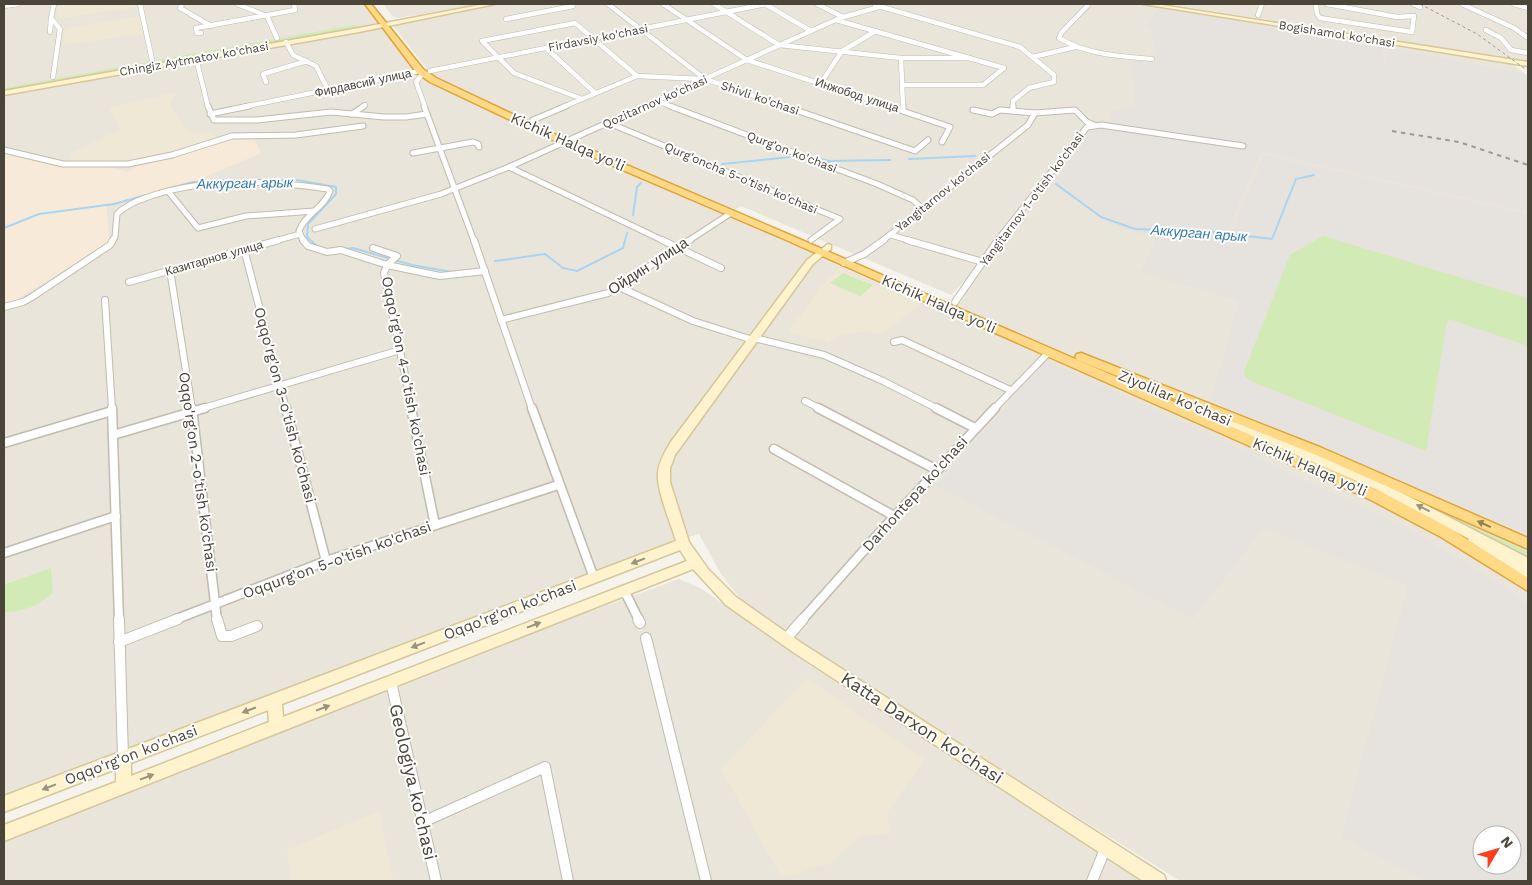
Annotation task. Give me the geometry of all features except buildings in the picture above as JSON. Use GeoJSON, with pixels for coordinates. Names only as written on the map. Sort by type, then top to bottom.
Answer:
{"type":"FeatureCollection","features":[{"type":"Feature","properties":{"kind":"highway","name":"Kichik Halqa yo'li"},"geometry":{"type":"LineString","coordinates":[[368,4],[387,22]]}},
{"type":"Feature","properties":{"kind":"highway","name":"Kichik Halqa yo'li"},"geometry":{"type":"LineString","coordinates":[[378,4],[387,22],[424,72],[730,213],[955,302],[1051,349],[1091,362],[1318,451],[1528,544]]}},
{"type":"Feature","properties":{"kind":"highway","name":"Kichik Halqa yo'li"},"geometry":{"type":"LineString","coordinates":[[424,72],[533,120],[570,140],[811,240],[825,250]]}},
{"type":"Feature","properties":{"kind":"highway","name":"Kichik Halqa yo'li"},"geometry":{"type":"LineString","coordinates":[[849,260],[1391,503],[1446,533],[1528,585]]}},
{"type":"Feature","properties":{"kind":"main road","name":"Chingiz Aytmatov ko'chasi"},"geometry":{"type":"LineString","coordinates":[[387,22],[484,4]]}},
{"type":"Feature","properties":{"kind":"main road","name":"Chingiz Aytmatov ko'chasi"},"geometry":{"type":"LineString","coordinates":[[4,86],[196,58],[492,4]]}},
{"type":"Feature","properties":{"kind":"main road","name":"Bogishamol ko'chasi"},"geometry":{"type":"LineString","coordinates":[[1146,4],[1171,6]]}},
{"type":"Feature","properties":{"kind":"main road","name":"Bogishamol ko'chasi"},"geometry":{"type":"LineString","coordinates":[[1161,4],[1528,63]]}},
{"type":"Feature","properties":{"kind":"main road","name":"Chingiz Aytmatov ko'chasi"},"geometry":{"type":"LineString","coordinates":[[4,93],[277,38],[358,27]]}},
{"type":"Feature","properties":{"kind":"main road"},"geometry":{"type":"LineString","coordinates":[[683,544],[664,482],[665,463],[674,446],[810,262],[825,250]]}},
{"type":"Feature","properties":{"kind":"main road","name":"Ziyolilar ko'chasi"},"geometry":{"type":"LineString","coordinates":[[1091,362],[1379,486],[1528,564]]}},
{"type":"Feature","properties":{"kind":"main road"},"geometry":{"type":"LineString","coordinates":[[1391,503],[1459,537],[1528,575]]}},
{"type":"Feature","properties":{"kind":"main road","name":"Katta Darxon ko'chasi"},"geometry":{"type":"LineString","coordinates":[[683,544],[695,563],[720,592],[786,640],[1158,881]]}},
{"type":"Feature","properties":{"kind":"main road","name":"Oqqo'rg'on ko'chasi"},"geometry":{"type":"LineString","coordinates":[[4,804],[683,544]]}},
{"type":"Feature","properties":{"kind":"main road","name":"Oqqo'rg'on ko'chasi"},"geometry":{"type":"LineString","coordinates":[[4,833],[695,563]]}},
{"type":"Feature","properties":{"kind":"main road"},"geometry":{"type":"LineString","coordinates":[[274,700],[278,726]]}},
{"type":"Feature","properties":{"kind":"main road"},"geometry":{"type":"LineString","coordinates":[[123,758],[124,786]]}},
{"type":"Feature","properties":{"kind":"street"},"geometry":{"type":"LineString","coordinates":[[4,6],[18,4]]}},
{"type":"Feature","properties":{"kind":"street"},"geometry":{"type":"LineString","coordinates":[[50,32],[54,4]]}},
{"type":"Feature","properties":{"kind":"street"},"geometry":{"type":"LineString","coordinates":[[140,4],[152,63]]}},
{"type":"Feature","properties":{"kind":"street"},"geometry":{"type":"LineString","coordinates":[[182,4],[180,8],[212,26]]}},
{"type":"Feature","properties":{"kind":"street"},"geometry":{"type":"LineString","coordinates":[[237,4],[267,16],[277,38]]}},
{"type":"Feature","properties":{"kind":"street"},"geometry":{"type":"LineString","coordinates":[[201,33],[197,33],[196,28],[292,11],[296,9],[294,4]]}},
{"type":"Feature","properties":{"kind":"street"},"geometry":{"type":"LineString","coordinates":[[506,19],[574,6],[573,4]]}},
{"type":"Feature","properties":{"kind":"street","name":"Shivli ko'chasi"},"geometry":{"type":"LineString","coordinates":[[608,4],[705,79],[915,151],[928,140]]}},
{"type":"Feature","properties":{"kind":"street","name":"Инжобод улица"},"geometry":{"type":"LineString","coordinates":[[663,4],[747,60],[903,109],[950,127],[942,142]]}},
{"type":"Feature","properties":{"kind":"street"},"geometry":{"type":"LineString","coordinates":[[714,4],[779,45],[901,58],[969,58]]}},
{"type":"Feature","properties":{"kind":"street"},"geometry":{"type":"LineString","coordinates":[[765,4],[811,31]]}},
{"type":"Feature","properties":{"kind":"street","name":"Firdavsiy ko'chasi"},"geometry":{"type":"LineString","coordinates":[[424,72],[765,4]]}},
{"type":"Feature","properties":{"kind":"street"},"geometry":{"type":"LineString","coordinates":[[817,4],[843,17]]}},
{"type":"Feature","properties":{"kind":"street"},"geometry":{"type":"LineString","coordinates":[[874,4],[1020,47],[1033,56],[1054,75],[1054,82],[1027,89],[1013,101],[1013,111]]}},
{"type":"Feature","properties":{"kind":"street"},"geometry":{"type":"LineString","coordinates":[[1089,4],[1062,32],[1059,38],[1075,46],[1098,53],[1152,59]]}},
{"type":"Feature","properties":{"kind":"street"},"geometry":{"type":"LineString","coordinates":[[1258,15],[1262,4]]}},
{"type":"Feature","properties":{"kind":"street"},"geometry":{"type":"LineString","coordinates":[[1316,4],[1318,16],[1324,19],[1411,32],[1413,22],[1397,17],[1327,4]]}},
{"type":"Feature","properties":{"kind":"street"},"geometry":{"type":"LineString","coordinates":[[1413,4],[1420,7]]}},
{"type":"Feature","properties":{"kind":"street"},"geometry":{"type":"LineString","coordinates":[[1462,4],[1514,28],[1528,38]]}},
{"type":"Feature","properties":{"kind":"street"},"geometry":{"type":"LineString","coordinates":[[1514,4],[1528,8]]}},
{"type":"Feature","properties":{"kind":"street","name":"Qozitarnov ko'chasi"},"geometry":{"type":"LineString","coordinates":[[315,229],[454,190],[509,168],[836,20],[879,7]]}},
{"type":"Feature","properties":{"kind":"street"},"geometry":{"type":"LineString","coordinates":[[51,18],[60,28],[52,78]]}},
{"type":"Feature","properties":{"kind":"street"},"geometry":{"type":"LineString","coordinates":[[836,20],[1004,68],[983,85],[902,85]]}},
{"type":"Feature","properties":{"kind":"street"},"geometry":{"type":"LineString","coordinates":[[582,99],[514,73],[482,41],[575,23],[638,76]]}},
{"type":"Feature","properties":{"kind":"street"},"geometry":{"type":"LineString","coordinates":[[1486,30],[1501,38],[1511,50],[1528,53]]}},
{"type":"Feature","properties":{"kind":"street"},"geometry":{"type":"LineString","coordinates":[[821,83],[842,51],[876,32]]}},
{"type":"Feature","properties":{"kind":"street"},"geometry":{"type":"LineString","coordinates":[[286,42],[293,55],[316,66],[328,90]]}},
{"type":"Feature","properties":{"kind":"street"},"geometry":{"type":"LineString","coordinates":[[1033,56],[1075,46]]}},
{"type":"Feature","properties":{"kind":"street"},"geometry":{"type":"LineString","coordinates":[[546,48],[595,93]]}},
{"type":"Feature","properties":{"kind":"street"},"geometry":{"type":"LineString","coordinates":[[196,58],[210,114],[214,120],[261,120],[327,112],[406,117],[427,114]]}},
{"type":"Feature","properties":{"kind":"street"},"geometry":{"type":"LineString","coordinates":[[901,58],[903,109]]}},
{"type":"Feature","properties":{"kind":"street"},"geometry":{"type":"LineString","coordinates":[[266,82],[263,74],[307,61]]}},
{"type":"Feature","properties":{"kind":"street"},"geometry":{"type":"LineString","coordinates":[[424,72],[416,82],[485,272],[558,485],[594,578]]}},
{"type":"Feature","properties":{"kind":"street","name":"Фирдавсий улица"},"geometry":{"type":"LineString","coordinates":[[210,114],[424,72]]}},
{"type":"Feature","properties":{"kind":"street"},"geometry":{"type":"LineString","coordinates":[[533,120],[638,76],[705,79]]}},
{"type":"Feature","properties":{"kind":"street","name":"Qurg'on ko'chasi"},"geometry":{"type":"LineString","coordinates":[[657,101],[908,198],[923,209]]}},
{"type":"Feature","properties":{"kind":"street"},"geometry":{"type":"LineString","coordinates":[[352,114],[365,105]]}},
{"type":"Feature","properties":{"kind":"street"},"geometry":{"type":"LineString","coordinates":[[973,110],[990,114],[1000,110],[1035,113],[1076,110],[1083,118],[1095,126]]}},
{"type":"Feature","properties":{"kind":"street","name":"Yangitarnov ko'chasi"},"geometry":{"type":"LineString","coordinates":[[849,260],[864,254],[891,235],[1028,125],[1035,113]]}},
{"type":"Feature","properties":{"kind":"street","name":"Qurg'oncha 5-o'tish ko'chasi"},"geometry":{"type":"LineString","coordinates":[[609,123],[840,219],[811,240]]}},
{"type":"Feature","properties":{"kind":"street"},"geometry":{"type":"LineString","coordinates":[[4,150],[63,164],[128,164],[172,155],[232,136],[296,135],[363,126]]}},
{"type":"Feature","properties":{"kind":"street","name":"Yangitarnov 1-o'tish ko'chasi"},"geometry":{"type":"LineString","coordinates":[[955,302],[1005,230],[1087,127],[1095,126],[1173,137],[1203,139],[1243,146]]}},
{"type":"Feature","properties":{"kind":"street"},"geometry":{"type":"LineString","coordinates":[[414,153],[473,142],[480,147]]}},
{"type":"Feature","properties":{"kind":"street"},"geometry":{"type":"LineString","coordinates":[[509,168],[721,268]]}},
{"type":"Feature","properties":{"kind":"street"},"geometry":{"type":"LineString","coordinates":[[4,307],[23,302],[110,245],[115,239],[116,214],[119,211],[132,204],[168,191],[198,184],[266,182],[329,190],[330,194],[320,207],[302,222],[299,230],[302,241],[315,250],[327,252],[341,250],[391,261],[440,276],[485,272]]}},
{"type":"Feature","properties":{"kind":"street"},"geometry":{"type":"LineString","coordinates":[[168,191],[198,228],[246,216],[294,211],[314,212]]}},
{"type":"Feature","properties":{"kind":"street","name":"Ойдин улица"},"geometry":{"type":"LineString","coordinates":[[501,320],[608,293],[730,213]]}},
{"type":"Feature","properties":{"kind":"street","name":"Казитарнов улица"},"geometry":{"type":"LineString","coordinates":[[129,282],[300,234]]}},
{"type":"Feature","properties":{"kind":"street"},"geometry":{"type":"LineString","coordinates":[[891,235],[983,262]]}},
{"type":"Feature","properties":{"kind":"street","name":"Oqqo'rg'on 4-o'tish ko'chasi"},"geometry":{"type":"LineString","coordinates":[[373,248],[397,256],[391,261],[384,273],[435,525]]}},
{"type":"Feature","properties":{"kind":"street","name":"Oqqo'rg'on 3-o'tish ko'chasi"},"geometry":{"type":"LineString","coordinates":[[244,249],[326,561]]}},
{"type":"Feature","properties":{"kind":"street","name":"Oqqo'rg'on 2-o'tish ko'chasi"},"geometry":{"type":"LineString","coordinates":[[170,270],[192,410],[218,625],[222,636],[231,636],[257,626]]}},
{"type":"Feature","properties":{"kind":"street"},"geometry":{"type":"LineString","coordinates":[[617,286],[693,321],[753,339],[824,355],[882,381],[975,428]]}},
{"type":"Feature","properties":{"kind":"street"},"geometry":{"type":"LineString","coordinates":[[105,300],[113,435],[123,758]]}},
{"type":"Feature","properties":{"kind":"street"},"geometry":{"type":"LineString","coordinates":[[894,342],[902,340],[1010,390]]}},
{"type":"Feature","properties":{"kind":"street","name":"Darhontepa ko'chasi"},"geometry":{"type":"LineString","coordinates":[[786,640],[894,516],[1010,390],[1051,349]]}},
{"type":"Feature","properties":{"kind":"street"},"geometry":{"type":"LineString","coordinates":[[113,435],[192,410],[400,350]]}},
{"type":"Feature","properties":{"kind":"street"},"geometry":{"type":"LineString","coordinates":[[805,401],[937,470]]}},
{"type":"Feature","properties":{"kind":"street"},"geometry":{"type":"LineString","coordinates":[[4,443],[112,411]]}},
{"type":"Feature","properties":{"kind":"street"},"geometry":{"type":"LineString","coordinates":[[774,449],[894,516]]}},
{"type":"Feature","properties":{"kind":"street","name":"Oqqurg'on 5-o'tish ko'chasi"},"geometry":{"type":"LineString","coordinates":[[119,642],[326,561],[558,485]]}},
{"type":"Feature","properties":{"kind":"street"},"geometry":{"type":"LineString","coordinates":[[4,553],[116,516]]}},
{"type":"Feature","properties":{"kind":"street"},"geometry":{"type":"LineString","coordinates":[[624,590],[640,623]]}},
{"type":"Feature","properties":{"kind":"street"},"geometry":{"type":"LineString","coordinates":[[646,638],[706,881]]}},
{"type":"Feature","properties":{"kind":"street","name":"Geologiya ko'chasi"},"geometry":{"type":"LineString","coordinates":[[391,682],[436,881]]}},
{"type":"Feature","properties":{"kind":"street"},"geometry":{"type":"LineString","coordinates":[[423,822],[545,767],[568,881]]}},
{"type":"Feature","properties":{"kind":"street"},"geometry":{"type":"LineString","coordinates":[[1092,881],[1106,847]]}},
{"type":"Feature","properties":{"kind":"shaded area"},"geometry":{"type":"Polygon","coordinates":[[[4,4],[368,4],[423,73],[428,70],[391,23],[492,4],[1141,4],[1508,61],[1528,76],[1528,881],[1180,881],[793,639],[743,602],[721,574],[699,534],[682,539],[594,578],[4,804],[4,4]],[[741,206],[730,213],[821,253],[818,256],[850,271],[950,315],[963,298],[981,264],[951,295],[741,206]]]}},
{"type":"Feature","properties":{"kind":"shaded area"},"geometry":{"type":"Polygon","coordinates":[[[62,4],[136,4],[136,7],[56,19],[57,7],[62,6],[62,4]]]}},
{"type":"Feature","properties":{"kind":"shaded area"},"geometry":{"type":"Polygon","coordinates":[[[383,4],[484,4],[398,18],[393,17],[383,4]]]}},
{"type":"Feature","properties":{"kind":"shaded area"},"geometry":{"type":"Polygon","coordinates":[[[1166,4],[1528,4],[1528,61],[1225,13],[1166,4]]]}},
{"type":"Feature","properties":{"kind":"shaded area"},"geometry":{"type":"Polygon","coordinates":[[[1159,9],[1370,41],[1382,45],[1384,66],[1371,69],[1386,67],[1385,47],[1519,73],[1528,81],[1528,212],[1261,152],[1225,236],[1135,233],[1109,223],[1048,181],[1093,127],[1112,124],[1110,111],[1136,107],[1131,60],[1156,62],[1155,45],[1151,29],[1147,26],[1159,9]]]}},
{"type":"Feature","properties":{"kind":"shaded area"},"geometry":{"type":"Polygon","coordinates":[[[141,16],[143,34],[63,45],[65,28],[141,16]]]}},
{"type":"Feature","properties":{"kind":"shaded area"},"geometry":{"type":"Polygon","coordinates":[[[177,92],[170,105],[189,133],[212,132],[215,139],[137,160],[73,163],[69,154],[120,130],[109,108],[177,92]]]}},
{"type":"Feature","properties":{"kind":"shaded area"},"geometry":{"type":"Polygon","coordinates":[[[251,133],[261,153],[193,182],[114,204],[107,204],[106,202],[110,243],[15,300],[4,303],[4,154],[68,166],[109,167],[128,172],[140,164],[170,158],[251,133]]]}},
{"type":"Feature","properties":{"kind":"shaded area"},"geometry":{"type":"Polygon","coordinates":[[[1264,155],[1528,214],[1528,534],[1211,401],[1239,301],[1140,272],[1159,235],[1230,237],[1264,155]]]}},
{"type":"Feature","properties":{"kind":"shaded area"},"geometry":{"type":"Polygon","coordinates":[[[839,269],[921,304],[882,334],[863,332],[838,335],[828,343],[788,332],[822,286],[839,269]]]}},
{"type":"Feature","properties":{"kind":"shaded area"},"geometry":{"type":"Polygon","coordinates":[[[1046,361],[1193,427],[1409,529],[1507,588],[1528,606],[1528,881],[1425,881],[1341,837],[1408,586],[1264,528],[1193,619],[936,486],[1046,361]]]}},
{"type":"Feature","properties":{"kind":"shaded area"},"geometry":{"type":"Polygon","coordinates":[[[679,579],[702,589],[814,668],[1142,881],[4,881],[4,836],[124,786],[277,726],[679,579]]]}},
{"type":"Feature","properties":{"kind":"shaded area"},"geometry":{"type":"Polygon","coordinates":[[[807,678],[924,760],[887,813],[890,834],[860,836],[831,863],[782,878],[721,769],[807,678]]]}},
{"type":"Feature","properties":{"kind":"shaded area"},"geometry":{"type":"Polygon","coordinates":[[[379,811],[393,878],[386,881],[291,881],[287,850],[379,811]]]}},
{"type":"Feature","properties":{"kind":"green space"},"geometry":{"type":"Polygon","coordinates":[[[355,25],[360,27],[157,64],[157,60],[355,25]]]}},
{"type":"Feature","properties":{"kind":"green space"},"geometry":{"type":"Polygon","coordinates":[[[149,62],[149,65],[4,92],[4,88],[149,62]]]}},
{"type":"Feature","properties":{"kind":"green space"},"geometry":{"type":"Polygon","coordinates":[[[1323,236],[1528,298],[1528,346],[1449,319],[1446,326],[1426,451],[1253,382],[1245,377],[1244,371],[1290,255],[1323,236]]]}},
{"type":"Feature","properties":{"kind":"green space"},"geometry":{"type":"Polygon","coordinates":[[[843,273],[873,285],[860,296],[830,283],[843,273]]]}},
{"type":"Feature","properties":{"kind":"green space"},"geometry":{"type":"Polygon","coordinates":[[[1437,510],[1528,552],[1528,558],[1437,510]]]}},
{"type":"Feature","properties":{"kind":"green space"},"geometry":{"type":"Polygon","coordinates":[[[51,568],[53,592],[42,601],[30,607],[18,611],[4,612],[4,585],[51,568]]]}},
{"type":"Feature","properties":{"kind":"waterway","name":"Аккурган арык"},"geometry":{"type":"LineString","coordinates":[[722,164],[800,156]]}},
{"type":"Feature","properties":{"kind":"waterway","name":"Аккурган арык"},"geometry":{"type":"LineString","coordinates":[[909,159],[975,156]]}},
{"type":"Feature","properties":{"kind":"waterway","name":"Аккурган арык"},"geometry":{"type":"LineString","coordinates":[[810,157],[829,161],[890,160]]}},
{"type":"Feature","properties":{"kind":"waterway","name":"Аккурган арык"},"geometry":{"type":"LineString","coordinates":[[1056,184],[1101,217],[1135,229],[1214,232],[1272,239],[1296,179],[1314,175]]}},
{"type":"Feature","properties":{"kind":"waterway","name":"Аккурган арык"},"geometry":{"type":"LineString","coordinates":[[257,180],[297,180],[336,187],[336,194],[308,224],[307,237],[318,247]]}},
{"type":"Feature","properties":{"kind":"waterway","name":"Аккурган арык"},"geometry":{"type":"LineString","coordinates":[[175,187],[193,182],[209,182]]}},
{"type":"Feature","properties":{"kind":"waterway","name":"Аккурган арык"},"geometry":{"type":"LineString","coordinates":[[633,215],[637,187],[641,183]]}},
{"type":"Feature","properties":{"kind":"waterway","name":"Аккурган арык"},"geometry":{"type":"LineString","coordinates":[[4,228],[39,214],[114,204],[146,195]]}},
{"type":"Feature","properties":{"kind":"waterway","name":"Аккурган арык"},"geometry":{"type":"LineString","coordinates":[[495,261],[545,254],[563,268],[577,271],[623,248],[627,233]]}},
{"type":"Feature","properties":{"kind":"waterway","name":"Аккурган арык"},"geometry":{"type":"LineString","coordinates":[[345,249],[353,248],[412,265],[452,272]]}},
{"type":"Feature","properties":{"kind":"railway"},"geometry":{"type":"LineString","coordinates":[[1420,4],[1477,34],[1528,71]]}},
{"type":"Feature","properties":{"kind":"railway"},"geometry":{"type":"LineString","coordinates":[[1392,131],[1459,142],[1528,165]]}}]}
